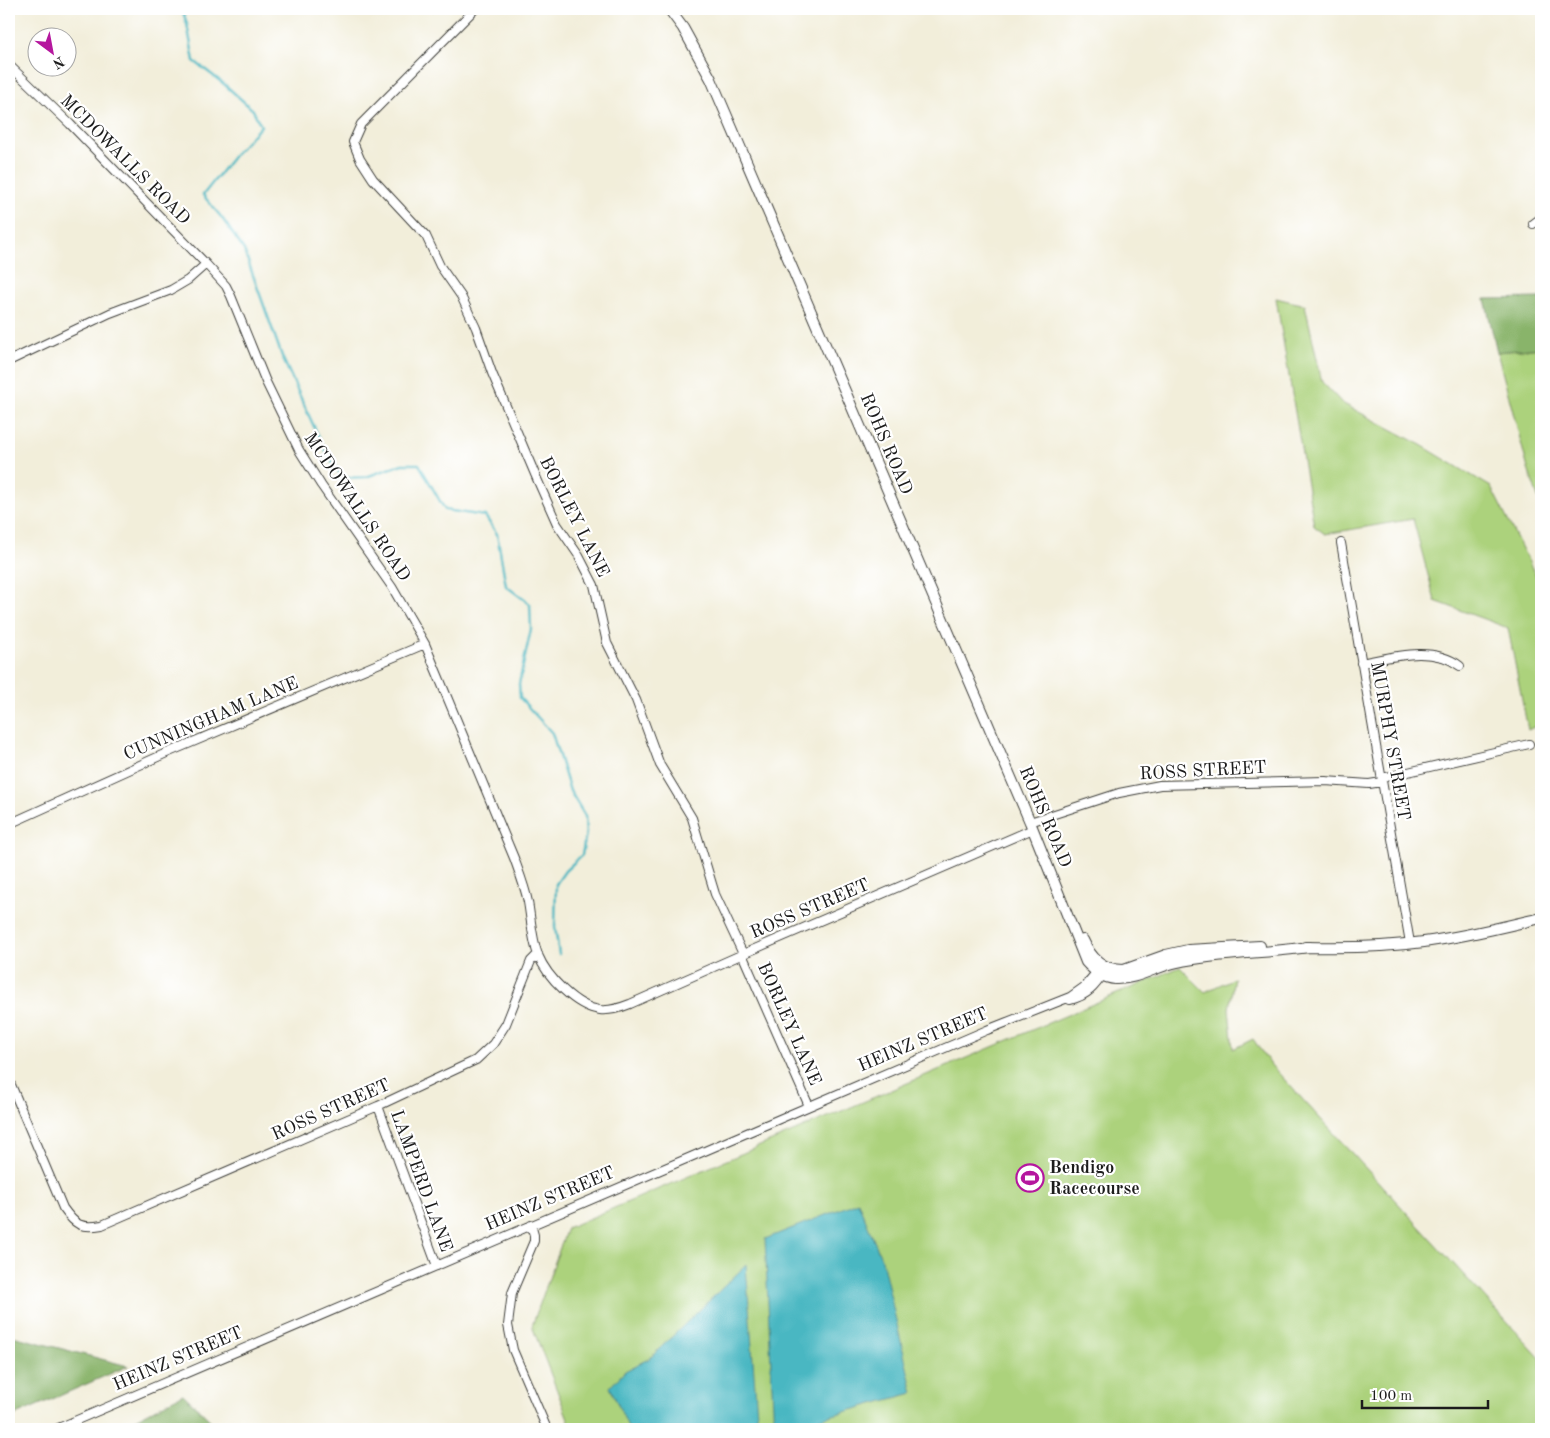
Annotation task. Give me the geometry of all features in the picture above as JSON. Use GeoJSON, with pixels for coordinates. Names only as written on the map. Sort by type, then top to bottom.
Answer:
{"type":"FeatureCollection","features":[{"type":"Feature","properties":{"kind":"street","name":"BORLEY LANE"},"geometry":{"type":"LineString","coordinates":[[475,9],[361,124],[353,142],[360,159],[373,179],[426,236],[440,266],[461,296],[476,328],[492,373],[536,479],[557,524],[579,556],[594,586],[607,643],[636,700],[660,765],[692,818],[715,894],[809,1106]]}},
{"type":"Feature","properties":{"kind":"street","name":"ROHS ROAD"},"geometry":{"type":"LineString","coordinates":[[669,9],[683,28],[711,79],[1062,899],[1083,956],[1091,967],[1102,970]]}},
{"type":"Feature","properties":{"kind":"street","name":"MCDOWALLS ROAD"},"geometry":{"type":"LineString","coordinates":[[9,66],[77,130],[226,286],[266,382],[299,450],[392,587],[426,644],[514,858],[526,896],[538,954],[545,969],[560,986],[583,1004],[599,1010]]}},
{"type":"Feature","properties":{"kind":"street"},"geometry":{"type":"LineString","coordinates":[[1533,224],[1541,218]]}},
{"type":"Feature","properties":{"kind":"street"},"geometry":{"type":"LineString","coordinates":[[9,361],[104,315],[171,290],[188,280],[206,264]]}},
{"type":"Feature","properties":{"kind":"street","name":"MURPHY STREET"},"geometry":{"type":"LineString","coordinates":[[1341,543],[1410,943]]}},
{"type":"Feature","properties":{"kind":"street","name":"CUNNINGHAM LANE"},"geometry":{"type":"LineString","coordinates":[[9,824],[162,755],[426,644]]}},
{"type":"Feature","properties":{"kind":"street"},"geometry":{"type":"LineString","coordinates":[[1361,663],[1421,654],[1449,658],[1460,666]]}},
{"type":"Feature","properties":{"kind":"street","name":"ROSS STREET"},"geometry":{"type":"LineString","coordinates":[[599,1010],[609,1010],[630,1004],[1031,826],[1119,794],[1160,785],[1325,781],[1369,784],[1529,744]]}},
{"type":"Feature","properties":{"kind":"street"},"geometry":{"type":"LineString","coordinates":[[1102,970],[1110,979],[1126,978],[1176,962],[1225,952],[1277,952],[1310,947],[1410,943],[1453,938],[1541,918]]}},
{"type":"Feature","properties":{"kind":"street","name":"ROSS STREET"},"geometry":{"type":"LineString","coordinates":[[9,1080],[63,1208],[72,1220],[80,1226],[102,1225],[466,1066],[485,1053],[500,1036],[531,960],[538,954]]}},
{"type":"Feature","properties":{"kind":"street","name":"HEINZ STREET"},"geometry":{"type":"LineString","coordinates":[[56,1429],[1016,1017],[1059,1002],[1077,993],[1102,970]]}},
{"type":"Feature","properties":{"kind":"street","name":"LAMPERD LANE"},"geometry":{"type":"LineString","coordinates":[[378,1106],[437,1266]]}},
{"type":"Feature","properties":{"kind":"street"},"geometry":{"type":"LineString","coordinates":[[531,1225],[534,1241],[512,1293],[508,1325],[513,1350],[547,1429]]}},
{"type":"Feature","properties":{"kind":"green space"},"geometry":{"type":"Polygon","coordinates":[[[1276,298],[1305,305],[1322,382],[1342,403],[1421,445],[1491,487],[1541,583],[1540,724],[1528,730],[1508,628],[1435,601],[1413,519],[1325,534],[1314,526],[1276,298]]]}},
{"type":"Feature","properties":{"kind":"green space"},"geometry":{"type":"Polygon","coordinates":[[[1541,298],[1541,348],[1497,352],[1485,299],[1541,298]]]}},
{"type":"Feature","properties":{"kind":"green space"},"geometry":{"type":"Polygon","coordinates":[[[1541,348],[1541,506],[1528,469],[1497,352],[1541,348]]]}},
{"type":"Feature","properties":{"kind":"green space","name":"Bendigo Racecourse"},"geometry":{"type":"Polygon","coordinates":[[[1180,967],[1205,992],[1234,978],[1229,1009],[1233,1049],[1253,1039],[1271,1065],[1541,1359],[1541,1429],[572,1429],[532,1326],[567,1228],[1180,967]]]}},
{"type":"Feature","properties":{"kind":"green space"},"geometry":{"type":"Polygon","coordinates":[[[9,1335],[128,1366],[9,1418],[9,1335]]]}},
{"type":"Feature","properties":{"kind":"green space"},"geometry":{"type":"Polygon","coordinates":[[[183,1394],[219,1429],[116,1429],[183,1394]]]}},
{"type":"Feature","properties":{"kind":"water"},"geometry":{"type":"Polygon","coordinates":[[[858,1202],[882,1260],[913,1393],[782,1429],[774,1429],[765,1239],[858,1202]]]}},
{"type":"Feature","properties":{"kind":"water"},"geometry":{"type":"Polygon","coordinates":[[[746,1265],[758,1429],[629,1429],[610,1387],[625,1371],[650,1358],[746,1265]]]}},
{"type":"Feature","properties":{"kind":"waterway"},"geometry":{"type":"LineString","coordinates":[[182,9],[194,61],[253,110],[261,126],[236,153],[203,195],[244,250],[283,359],[330,459],[343,478],[366,477],[402,464],[419,464],[445,510],[485,516],[497,534],[506,586],[530,604],[531,629],[519,684],[520,698],[552,733],[570,791],[585,816],[586,833],[582,855],[565,871],[556,884],[555,927],[559,954]]}},
{"type":"Feature","properties":{"kind":"place","name":"Bendigo Racecourse"},"geometry":{"type":"Point","coordinates":[1030,1178]}}]}
